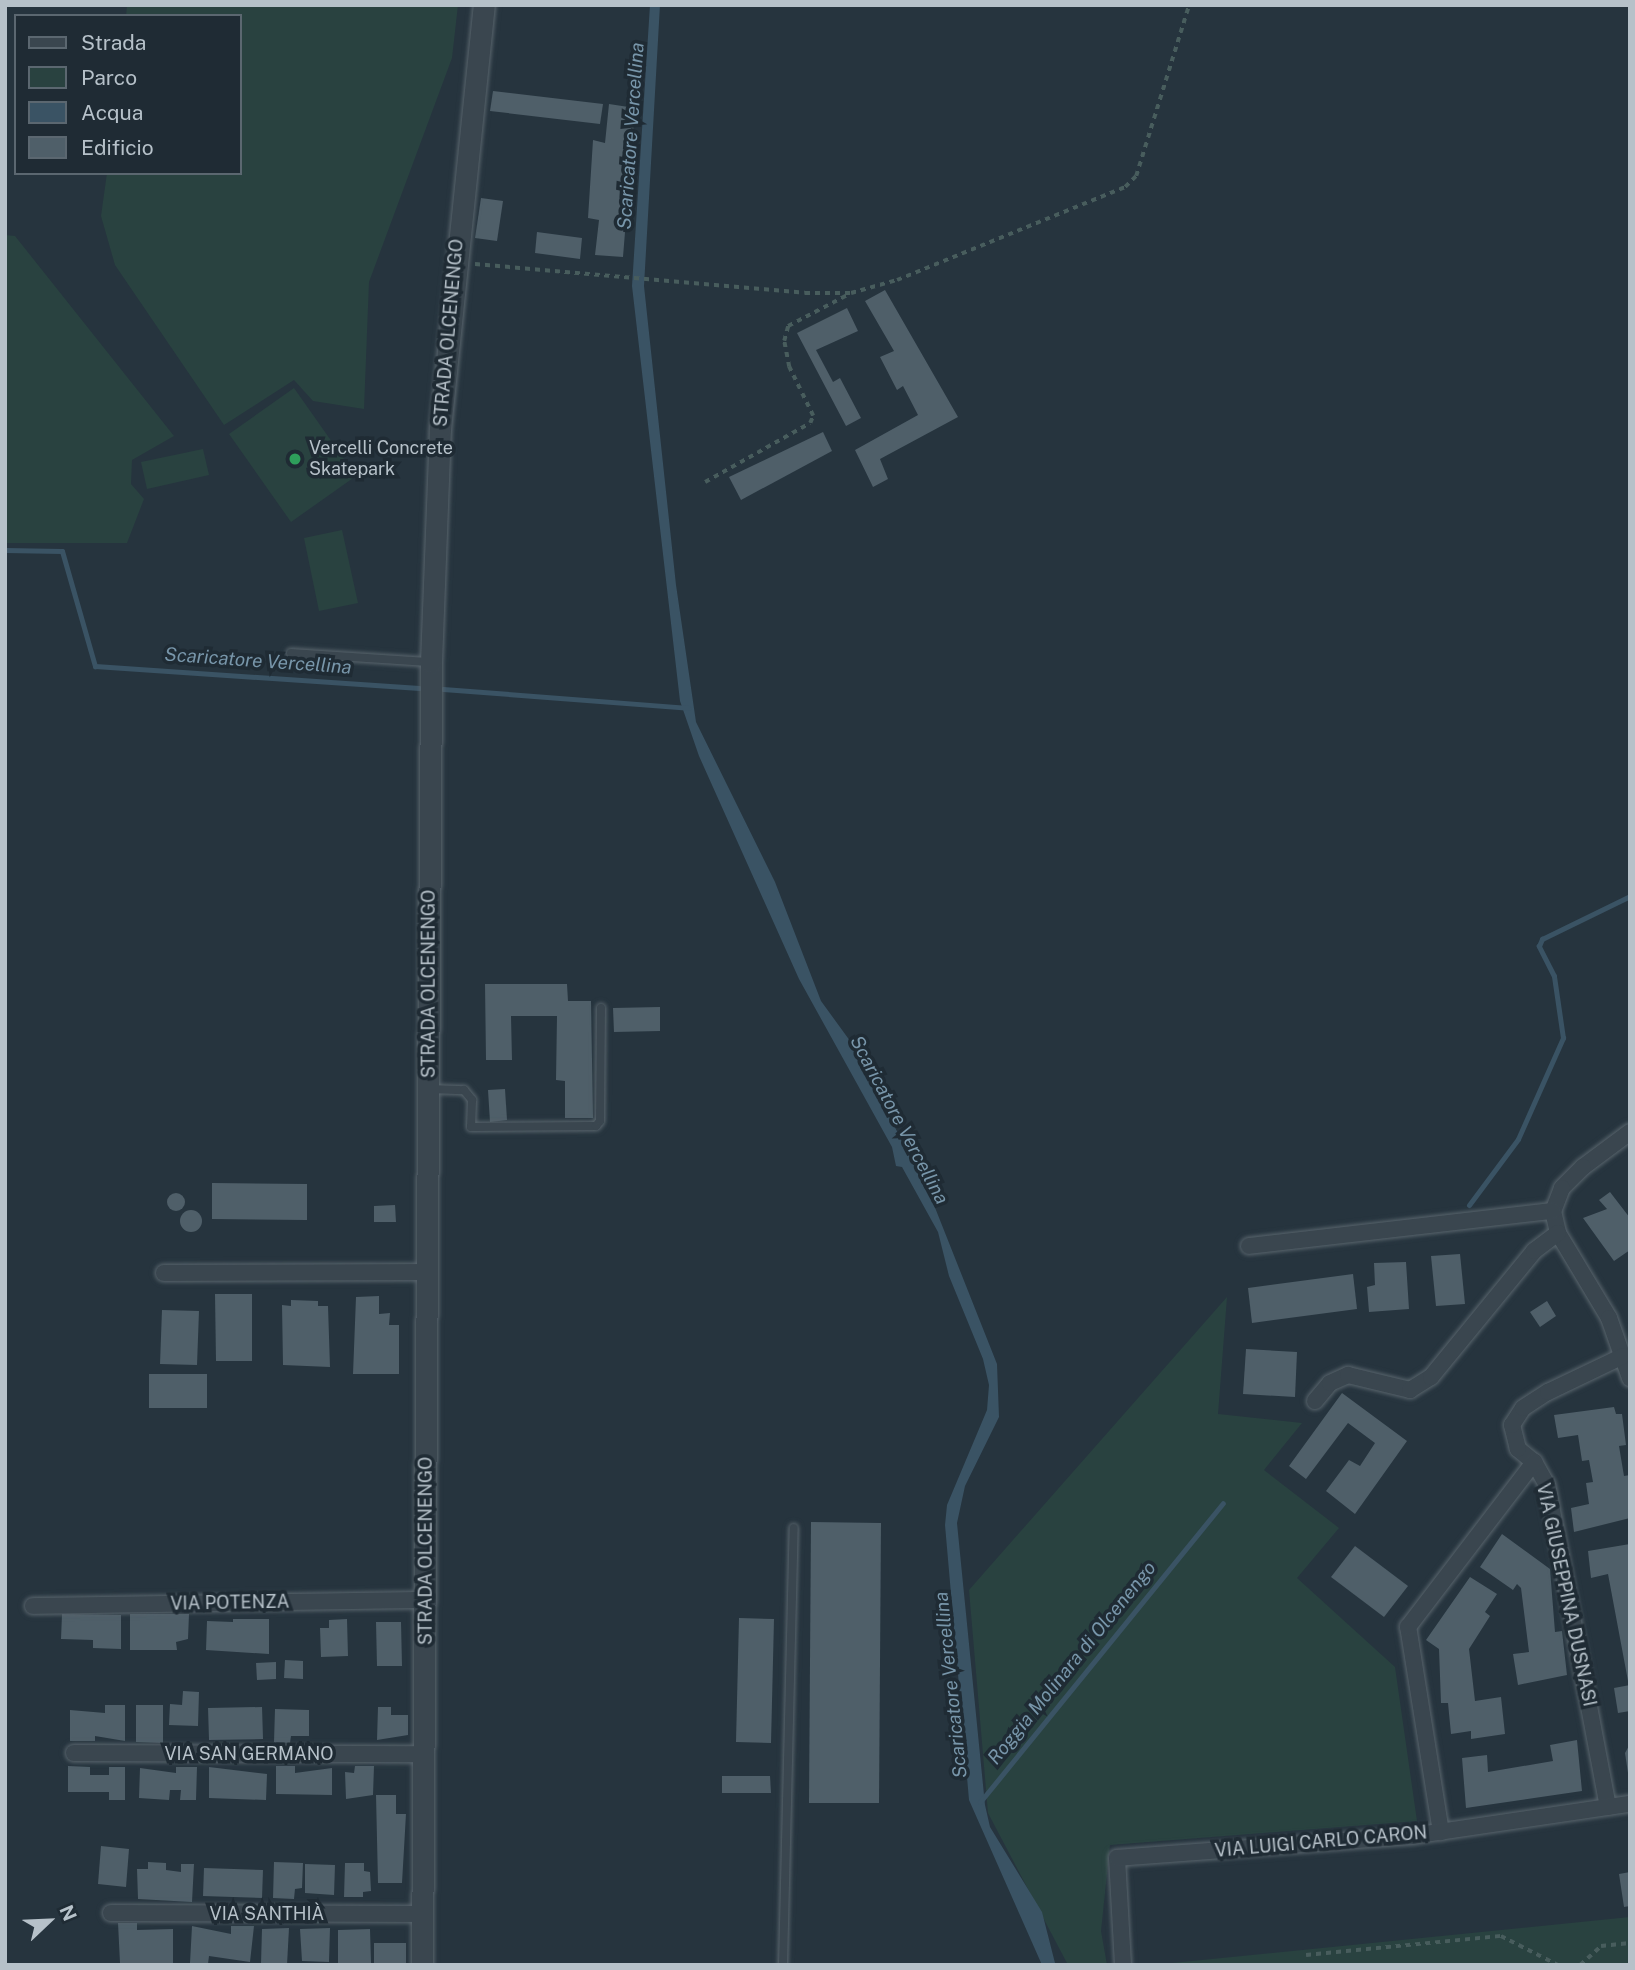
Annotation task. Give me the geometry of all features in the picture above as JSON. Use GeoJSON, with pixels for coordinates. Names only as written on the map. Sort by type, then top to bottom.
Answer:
{"type":"FeatureCollection","features":[{"type":"Feature","properties":{"kind":"street","name":"STRADA OLCENENGO"},"geometry":{"type":"LineString","coordinates":[[422,1965],[431,662],[440,429],[484,5]]}},
{"type":"Feature","properties":{"kind":"street"},"geometry":{"type":"LineString","coordinates":[[1630,1132],[1583,1167],[1562,1188],[1553,1211],[1558,1233],[1598,1295],[1630,1378]]}},
{"type":"Feature","properties":{"kind":"street"},"geometry":{"type":"LineString","coordinates":[[1249,1245],[1553,1211]]}},
{"type":"Feature","properties":{"kind":"street"},"geometry":{"type":"LineString","coordinates":[[1315,1401],[1330,1383],[1348,1376],[1410,1390],[1431,1377],[1534,1251],[1558,1233]]}},
{"type":"Feature","properties":{"kind":"street"},"geometry":{"type":"LineString","coordinates":[[164,1273],[427,1272]]}},
{"type":"Feature","properties":{"kind":"street"},"geometry":{"type":"LineString","coordinates":[[1534,1462],[1518,1449],[1512,1425],[1523,1408],[1623,1356]]}},
{"type":"Feature","properties":{"kind":"street","name":"VIA GIUSEPPINA DUSNASI"},"geometry":{"type":"LineString","coordinates":[[1441,1832],[1408,1627],[1534,1462],[1547,1485],[1608,1807]]}},
{"type":"Feature","properties":{"kind":"street","name":"VIA POTENZA"},"geometry":{"type":"LineString","coordinates":[[33,1606],[426,1600]]}},
{"type":"Feature","properties":{"kind":"street","name":"VIA SAN GERMANO"},"geometry":{"type":"LineString","coordinates":[[74,1753],[423,1754]]}},
{"type":"Feature","properties":{"kind":"street","name":"VIA LUIGI CARLO CARON"},"geometry":{"type":"LineString","coordinates":[[1123,1965],[1117,1858],[1441,1832],[1630,1804]]}},
{"type":"Feature","properties":{"kind":"street","name":"VIA SANTHIÀ"},"geometry":{"type":"LineString","coordinates":[[111,1913],[423,1914]]}},
{"type":"Feature","properties":{"kind":"lane"},"geometry":{"type":"LineString","coordinates":[[291,653],[431,662]]}},
{"type":"Feature","properties":{"kind":"lane"},"geometry":{"type":"LineString","coordinates":[[428,1088],[464,1090],[472,1100],[471,1127],[596,1126],[600,1121],[601,1008]]}},
{"type":"Feature","properties":{"kind":"lane"},"geometry":{"type":"LineString","coordinates":[[783,1965],[794,1528]]}},
{"type":"Feature","properties":{"kind":"path"},"geometry":{"type":"LineString","coordinates":[[705,482],[810,423],[813,416],[789,368],[784,341],[788,326],[850,293],[897,280],[1125,187],[1136,176],[1189,5]]}},
{"type":"Feature","properties":{"kind":"path"},"geometry":{"type":"LineString","coordinates":[[456,262],[626,278],[850,293]]}},
{"type":"Feature","properties":{"kind":"path"},"geometry":{"type":"LineString","coordinates":[[1306,1955],[1500,1936],[1559,1965]]}},
{"type":"Feature","properties":{"kind":"path"},"geometry":{"type":"LineString","coordinates":[[1580,1965],[1601,1946],[1630,1943]]}},
{"type":"Feature","properties":{"kind":"green space"},"geometry":{"type":"Polygon","coordinates":[[[127,5],[458,5],[452,58],[369,282],[364,409],[313,401],[294,380],[224,425],[115,265],[101,216],[107,175],[242,175],[242,14],[126,14],[127,5]]]}},
{"type":"Feature","properties":{"kind":"green space"},"geometry":{"type":"Polygon","coordinates":[[[5,235],[15,236],[174,436],[132,460],[131,484],[144,499],[127,543],[5,543],[5,235]]]}},
{"type":"Feature","properties":{"kind":"green space","name":"Vercelli Concrete Skatepark"},"geometry":{"type":"Polygon","coordinates":[[[294,388],[356,476],[291,522],[229,434],[294,388]]]}},
{"type":"Feature","properties":{"kind":"green space"},"geometry":{"type":"Polygon","coordinates":[[[203,449],[209,475],[147,489],[141,462],[203,449]]]}},
{"type":"Feature","properties":{"kind":"green space"},"geometry":{"type":"Polygon","coordinates":[[[342,530],[358,603],[319,611],[304,538],[342,530]]]}},
{"type":"Feature","properties":{"kind":"green space"},"geometry":{"type":"Polygon","coordinates":[[[1227,1297],[1218,1414],[1302,1423],[1264,1470],[1339,1528],[1297,1578],[1395,1667],[1417,1821],[1110,1845],[1101,1931],[1107,1965],[1068,1965],[988,1813],[969,1590],[1227,1297]]]}},
{"type":"Feature","properties":{"kind":"green space"},"geometry":{"type":"Polygon","coordinates":[[[1630,1917],[1630,1965],[1152,1965],[1630,1917]]]}},
{"type":"Feature","properties":{"kind":"water"},"geometry":{"type":"Polygon","coordinates":[[[650,5],[660,5],[644,286],[676,585],[696,722],[775,882],[821,1001],[853,1045],[932,1200],[997,1364],[999,1417],[965,1486],[957,1523],[985,1805],[990,1827],[1042,1912],[1055,1963],[1061,1965],[1042,1965],[969,1800],[945,1525],[947,1505],[987,1410],[989,1385],[983,1359],[949,1276],[938,1232],[902,1167],[896,1166],[892,1147],[799,979],[699,756],[680,701],[632,286],[650,5]]]}},
{"type":"Feature","properties":{"kind":"building"},"geometry":{"type":"Polygon","coordinates":[[[493,91],[603,104],[600,124],[490,111],[493,91]]]}},
{"type":"Feature","properties":{"kind":"building"},"geometry":{"type":"Polygon","coordinates":[[[609,104],[635,108],[623,257],[595,255],[599,220],[588,218],[593,140],[605,143],[609,104]]]}},
{"type":"Feature","properties":{"kind":"building"},"geometry":{"type":"Polygon","coordinates":[[[481,198],[503,201],[497,241],[475,238],[481,198]]]}},
{"type":"Feature","properties":{"kind":"building"},"geometry":{"type":"Polygon","coordinates":[[[537,232],[582,238],[580,259],[535,253],[537,232]]]}},
{"type":"Feature","properties":{"kind":"building"},"geometry":{"type":"Polygon","coordinates":[[[885,290],[958,417],[880,459],[888,479],[873,487],[855,450],[918,415],[903,386],[897,390],[880,357],[894,351],[865,301],[885,290]]]}},
{"type":"Feature","properties":{"kind":"building"},"geometry":{"type":"Polygon","coordinates":[[[847,308],[858,331],[816,350],[833,382],[840,378],[861,418],[846,426],[797,333],[847,308]]]}},
{"type":"Feature","properties":{"kind":"building"},"geometry":{"type":"Polygon","coordinates":[[[823,432],[832,451],[741,500],[729,477],[823,432]]]}},
{"type":"Feature","properties":{"kind":"building"},"geometry":{"type":"Polygon","coordinates":[[[485,984],[567,984],[568,1001],[591,1001],[593,1118],[565,1118],[565,1081],[556,1080],[557,1016],[511,1016],[512,1060],[486,1060],[485,984]]]}},
{"type":"Feature","properties":{"kind":"building"},"geometry":{"type":"Polygon","coordinates":[[[660,1007],[660,1031],[614,1032],[613,1008],[660,1007]]]}},
{"type":"Feature","properties":{"kind":"building"},"geometry":{"type":"Polygon","coordinates":[[[505,1089],[507,1120],[490,1122],[488,1090],[505,1089]]]}},
{"type":"Feature","properties":{"kind":"building"},"geometry":{"type":"Polygon","coordinates":[[[212,1183],[307,1184],[307,1220],[212,1219],[212,1183]]]}},
{"type":"Feature","properties":{"kind":"building"},"geometry":{"type":"Polygon","coordinates":[[[1610,1192],[1630,1218],[1630,1250],[1614,1261],[1583,1218],[1607,1209],[1599,1200],[1610,1192]]]}},
{"type":"Feature","properties":{"kind":"building"},"geometry":{"type":"Polygon","coordinates":[[[176,1193],[184,1198],[185,1202],[180,1210],[176,1211],[168,1206],[167,1202],[172,1194],[176,1193]]]}},
{"type":"Feature","properties":{"kind":"building"},"geometry":{"type":"Polygon","coordinates":[[[395,1205],[396,1222],[374,1222],[374,1206],[395,1205]]]}},
{"type":"Feature","properties":{"kind":"building"},"geometry":{"type":"Polygon","coordinates":[[[191,1210],[199,1213],[202,1221],[199,1229],[191,1232],[183,1229],[180,1221],[183,1213],[191,1210]]]}},
{"type":"Feature","properties":{"kind":"building"},"geometry":{"type":"Polygon","coordinates":[[[1460,1254],[1465,1304],[1436,1306],[1431,1256],[1460,1254]]]}},
{"type":"Feature","properties":{"kind":"building"},"geometry":{"type":"Polygon","coordinates":[[[1406,1262],[1409,1309],[1369,1312],[1367,1287],[1375,1285],[1374,1263],[1406,1262]]]}},
{"type":"Feature","properties":{"kind":"building"},"geometry":{"type":"Polygon","coordinates":[[[1353,1274],[1357,1309],[1252,1323],[1248,1288],[1353,1274]]]}},
{"type":"Feature","properties":{"kind":"building"},"geometry":{"type":"Polygon","coordinates":[[[215,1294],[252,1294],[252,1361],[216,1361],[215,1294]]]}},
{"type":"Feature","properties":{"kind":"building"},"geometry":{"type":"Polygon","coordinates":[[[379,1296],[379,1314],[390,1313],[389,1325],[399,1325],[399,1374],[353,1374],[356,1297],[379,1296]]]}},
{"type":"Feature","properties":{"kind":"building"},"geometry":{"type":"Polygon","coordinates":[[[291,1300],[318,1301],[318,1306],[328,1306],[330,1367],[283,1365],[282,1305],[291,1306],[291,1300]]]}},
{"type":"Feature","properties":{"kind":"building"},"geometry":{"type":"Polygon","coordinates":[[[1547,1301],[1556,1316],[1540,1327],[1530,1312],[1547,1301]]]}},
{"type":"Feature","properties":{"kind":"building"},"geometry":{"type":"Polygon","coordinates":[[[162,1310],[199,1311],[197,1365],[160,1364],[162,1310]]]}},
{"type":"Feature","properties":{"kind":"building"},"geometry":{"type":"Polygon","coordinates":[[[1246,1349],[1297,1352],[1295,1397],[1243,1394],[1246,1349]]]}},
{"type":"Feature","properties":{"kind":"building"},"geometry":{"type":"Polygon","coordinates":[[[149,1374],[207,1374],[207,1408],[149,1408],[149,1374]]]}},
{"type":"Feature","properties":{"kind":"building"},"geometry":{"type":"Polygon","coordinates":[[[1342,1393],[1407,1441],[1355,1514],[1326,1491],[1349,1460],[1360,1466],[1375,1443],[1348,1423],[1306,1479],[1289,1466],[1342,1393]]]}},
{"type":"Feature","properties":{"kind":"building"},"geometry":{"type":"Polygon","coordinates":[[[1614,1407],[1616,1414],[1622,1414],[1626,1445],[1619,1446],[1624,1476],[1630,1475],[1630,1518],[1574,1532],[1571,1508],[1589,1504],[1586,1483],[1593,1482],[1589,1460],[1582,1461],[1578,1435],[1558,1438],[1554,1415],[1614,1407]]]}},
{"type":"Feature","properties":{"kind":"building"},"geometry":{"type":"Polygon","coordinates":[[[811,1522],[881,1523],[879,1803],[809,1803],[811,1522]]]}},
{"type":"Feature","properties":{"kind":"building"},"geometry":{"type":"Polygon","coordinates":[[[1502,1534],[1550,1569],[1555,1632],[1562,1631],[1567,1675],[1518,1685],[1513,1654],[1529,1652],[1521,1588],[1517,1584],[1513,1590],[1480,1567],[1502,1534]]]}},
{"type":"Feature","properties":{"kind":"building"},"geometry":{"type":"Polygon","coordinates":[[[1630,1544],[1628,1681],[1608,1574],[1591,1578],[1588,1551],[1630,1544]]]}},
{"type":"Feature","properties":{"kind":"building"},"geometry":{"type":"Polygon","coordinates":[[[1355,1546],[1408,1586],[1384,1617],[1331,1577],[1355,1546]]]}},
{"type":"Feature","properties":{"kind":"building"},"geometry":{"type":"Polygon","coordinates":[[[1470,1577],[1497,1594],[1485,1612],[1490,1616],[1469,1649],[1475,1701],[1501,1697],[1505,1734],[1471,1739],[1471,1731],[1451,1734],[1448,1703],[1441,1703],[1439,1649],[1426,1640],[1470,1577]]]}},
{"type":"Feature","properties":{"kind":"building"},"geometry":{"type":"Polygon","coordinates":[[[62,1614],[121,1615],[121,1649],[93,1648],[93,1640],[61,1639],[62,1614]]]}},
{"type":"Feature","properties":{"kind":"building"},"geometry":{"type":"Polygon","coordinates":[[[130,1614],[189,1614],[188,1639],[176,1642],[177,1650],[130,1650],[130,1614]]]}},
{"type":"Feature","properties":{"kind":"building"},"geometry":{"type":"Polygon","coordinates":[[[739,1618],[774,1619],[771,1743],[736,1742],[739,1618]]]}},
{"type":"Feature","properties":{"kind":"building"},"geometry":{"type":"Polygon","coordinates":[[[233,1619],[269,1619],[269,1654],[206,1650],[207,1621],[233,1622],[233,1619]]]}},
{"type":"Feature","properties":{"kind":"building"},"geometry":{"type":"Polygon","coordinates":[[[347,1619],[348,1656],[321,1657],[320,1628],[329,1628],[329,1620],[347,1619]]]}},
{"type":"Feature","properties":{"kind":"building"},"geometry":{"type":"Polygon","coordinates":[[[376,1622],[401,1622],[402,1666],[377,1666],[376,1622]]]}},
{"type":"Feature","properties":{"kind":"building"},"geometry":{"type":"Polygon","coordinates":[[[285,1660],[303,1661],[303,1679],[284,1678],[285,1660]]]}},
{"type":"Feature","properties":{"kind":"building"},"geometry":{"type":"Polygon","coordinates":[[[276,1662],[276,1679],[257,1680],[256,1663],[276,1662]]]}},
{"type":"Feature","properties":{"kind":"building"},"geometry":{"type":"Polygon","coordinates":[[[1630,1685],[1630,1711],[1618,1713],[1614,1688],[1630,1685]]]}},
{"type":"Feature","properties":{"kind":"building"},"geometry":{"type":"Polygon","coordinates":[[[183,1691],[199,1692],[198,1726],[169,1725],[170,1704],[182,1705],[183,1691]]]}},
{"type":"Feature","properties":{"kind":"building"},"geometry":{"type":"Polygon","coordinates":[[[105,1705],[125,1705],[125,1741],[95,1736],[95,1741],[70,1741],[70,1710],[105,1713],[105,1705]]]}},
{"type":"Feature","properties":{"kind":"building"},"geometry":{"type":"Polygon","coordinates":[[[136,1705],[163,1705],[163,1743],[136,1742],[136,1705]]]}},
{"type":"Feature","properties":{"kind":"building"},"geometry":{"type":"Polygon","coordinates":[[[262,1707],[263,1739],[209,1740],[208,1708],[262,1707]]]}},
{"type":"Feature","properties":{"kind":"building"},"geometry":{"type":"Polygon","coordinates":[[[378,1707],[391,1707],[391,1715],[408,1715],[408,1735],[377,1740],[378,1707]]]}},
{"type":"Feature","properties":{"kind":"building"},"geometry":{"type":"Polygon","coordinates":[[[275,1709],[309,1710],[309,1736],[291,1736],[290,1743],[274,1742],[275,1709]]]}},
{"type":"Feature","properties":{"kind":"building"},"geometry":{"type":"Polygon","coordinates":[[[1577,1740],[1582,1791],[1466,1808],[1462,1758],[1487,1755],[1488,1772],[1553,1761],[1550,1745],[1577,1740]]]}},
{"type":"Feature","properties":{"kind":"building"},"geometry":{"type":"Polygon","coordinates":[[[1630,1744],[1630,1773],[1628,1773],[1625,1753],[1630,1744]]]}},
{"type":"Feature","properties":{"kind":"building"},"geometry":{"type":"Polygon","coordinates":[[[68,1766],[90,1767],[90,1775],[109,1775],[109,1767],[125,1767],[125,1800],[109,1800],[109,1792],[68,1792],[68,1766]]]}},
{"type":"Feature","properties":{"kind":"building"},"geometry":{"type":"Polygon","coordinates":[[[276,1766],[295,1766],[295,1773],[332,1768],[332,1795],[276,1794],[276,1766]]]}},
{"type":"Feature","properties":{"kind":"building"},"geometry":{"type":"Polygon","coordinates":[[[355,1766],[374,1766],[373,1795],[346,1799],[345,1772],[354,1773],[355,1766]]]}},
{"type":"Feature","properties":{"kind":"building"},"geometry":{"type":"Polygon","coordinates":[[[176,1767],[197,1767],[196,1800],[180,1800],[181,1790],[170,1790],[169,1800],[139,1798],[140,1768],[176,1773],[176,1767]]]}},
{"type":"Feature","properties":{"kind":"building"},"geometry":{"type":"Polygon","coordinates":[[[209,1767],[267,1774],[266,1800],[209,1798],[209,1767]]]}},
{"type":"Feature","properties":{"kind":"building"},"geometry":{"type":"Polygon","coordinates":[[[722,1776],[770,1776],[771,1793],[722,1793],[722,1776]]]}},
{"type":"Feature","properties":{"kind":"building"},"geometry":{"type":"Polygon","coordinates":[[[376,1795],[396,1795],[396,1814],[406,1814],[402,1883],[378,1883],[376,1795]]]}},
{"type":"Feature","properties":{"kind":"building"},"geometry":{"type":"Polygon","coordinates":[[[101,1846],[129,1849],[126,1887],[98,1884],[101,1846]]]}},
{"type":"Feature","properties":{"kind":"building"},"geometry":{"type":"Polygon","coordinates":[[[148,1862],[166,1863],[166,1870],[181,1872],[181,1864],[194,1864],[192,1902],[138,1899],[137,1869],[148,1869],[148,1862]]]}},
{"type":"Feature","properties":{"kind":"building"},"geometry":{"type":"Polygon","coordinates":[[[274,1862],[303,1863],[302,1888],[295,1889],[294,1899],[273,1898],[274,1862]]]}},
{"type":"Feature","properties":{"kind":"building"},"geometry":{"type":"Polygon","coordinates":[[[345,1863],[364,1863],[364,1871],[370,1872],[371,1891],[363,1892],[363,1897],[344,1897],[345,1863]]]}},
{"type":"Feature","properties":{"kind":"building"},"geometry":{"type":"Polygon","coordinates":[[[305,1864],[335,1865],[334,1895],[305,1893],[305,1864]]]}},
{"type":"Feature","properties":{"kind":"building"},"geometry":{"type":"Polygon","coordinates":[[[204,1868],[263,1870],[262,1898],[203,1896],[204,1868]]]}},
{"type":"Feature","properties":{"kind":"building"},"geometry":{"type":"Polygon","coordinates":[[[1630,1872],[1630,1906],[1624,1907],[1619,1874],[1630,1872]]]}},
{"type":"Feature","properties":{"kind":"building"},"geometry":{"type":"Polygon","coordinates":[[[118,1923],[137,1923],[137,1930],[173,1929],[173,1965],[120,1963],[118,1923]]]}},
{"type":"Feature","properties":{"kind":"building"},"geometry":{"type":"Polygon","coordinates":[[[192,1926],[231,1934],[231,1926],[254,1926],[250,1962],[209,1956],[208,1964],[190,1963],[192,1926]]]}},
{"type":"Feature","properties":{"kind":"building"},"geometry":{"type":"Polygon","coordinates":[[[289,1928],[287,1965],[261,1964],[262,1929],[289,1928]]]}},
{"type":"Feature","properties":{"kind":"building"},"geometry":{"type":"Polygon","coordinates":[[[330,1928],[329,1962],[302,1961],[300,1929],[330,1928]]]}},
{"type":"Feature","properties":{"kind":"building"},"geometry":{"type":"Polygon","coordinates":[[[370,1929],[371,1963],[338,1964],[338,1930],[370,1929]]]}},
{"type":"Feature","properties":{"kind":"building"},"geometry":{"type":"Polygon","coordinates":[[[374,1943],[406,1943],[406,1965],[374,1965],[374,1943]]]}},
{"type":"Feature","properties":{"kind":"waterway","name":"Scaricatore Vercellina"},"geometry":{"type":"LineString","coordinates":[[5,550],[62,551],[95,666],[419,688]]}},
{"type":"Feature","properties":{"kind":"waterway","name":"Scaricatore Vercellina"},"geometry":{"type":"LineString","coordinates":[[443,689],[688,708]]}},
{"type":"Feature","properties":{"kind":"waterway","name":"Roggia Molinara di Olcenengo"},"geometry":{"type":"LineString","coordinates":[[1469,1205],[1518,1139],[1563,1038],[1554,976],[1539,946],[1542,939],[1630,896]]}},
{"type":"Feature","properties":{"kind":"waterway","name":"Roggia Molinara di Olcenengo"},"geometry":{"type":"LineString","coordinates":[[980,1802],[1223,1503]]}},
{"type":"Feature","properties":{"kind":"place","name":"Vercelli Concrete Skatepark"},"geometry":{"type":"Point","coordinates":[295,459]}}]}
